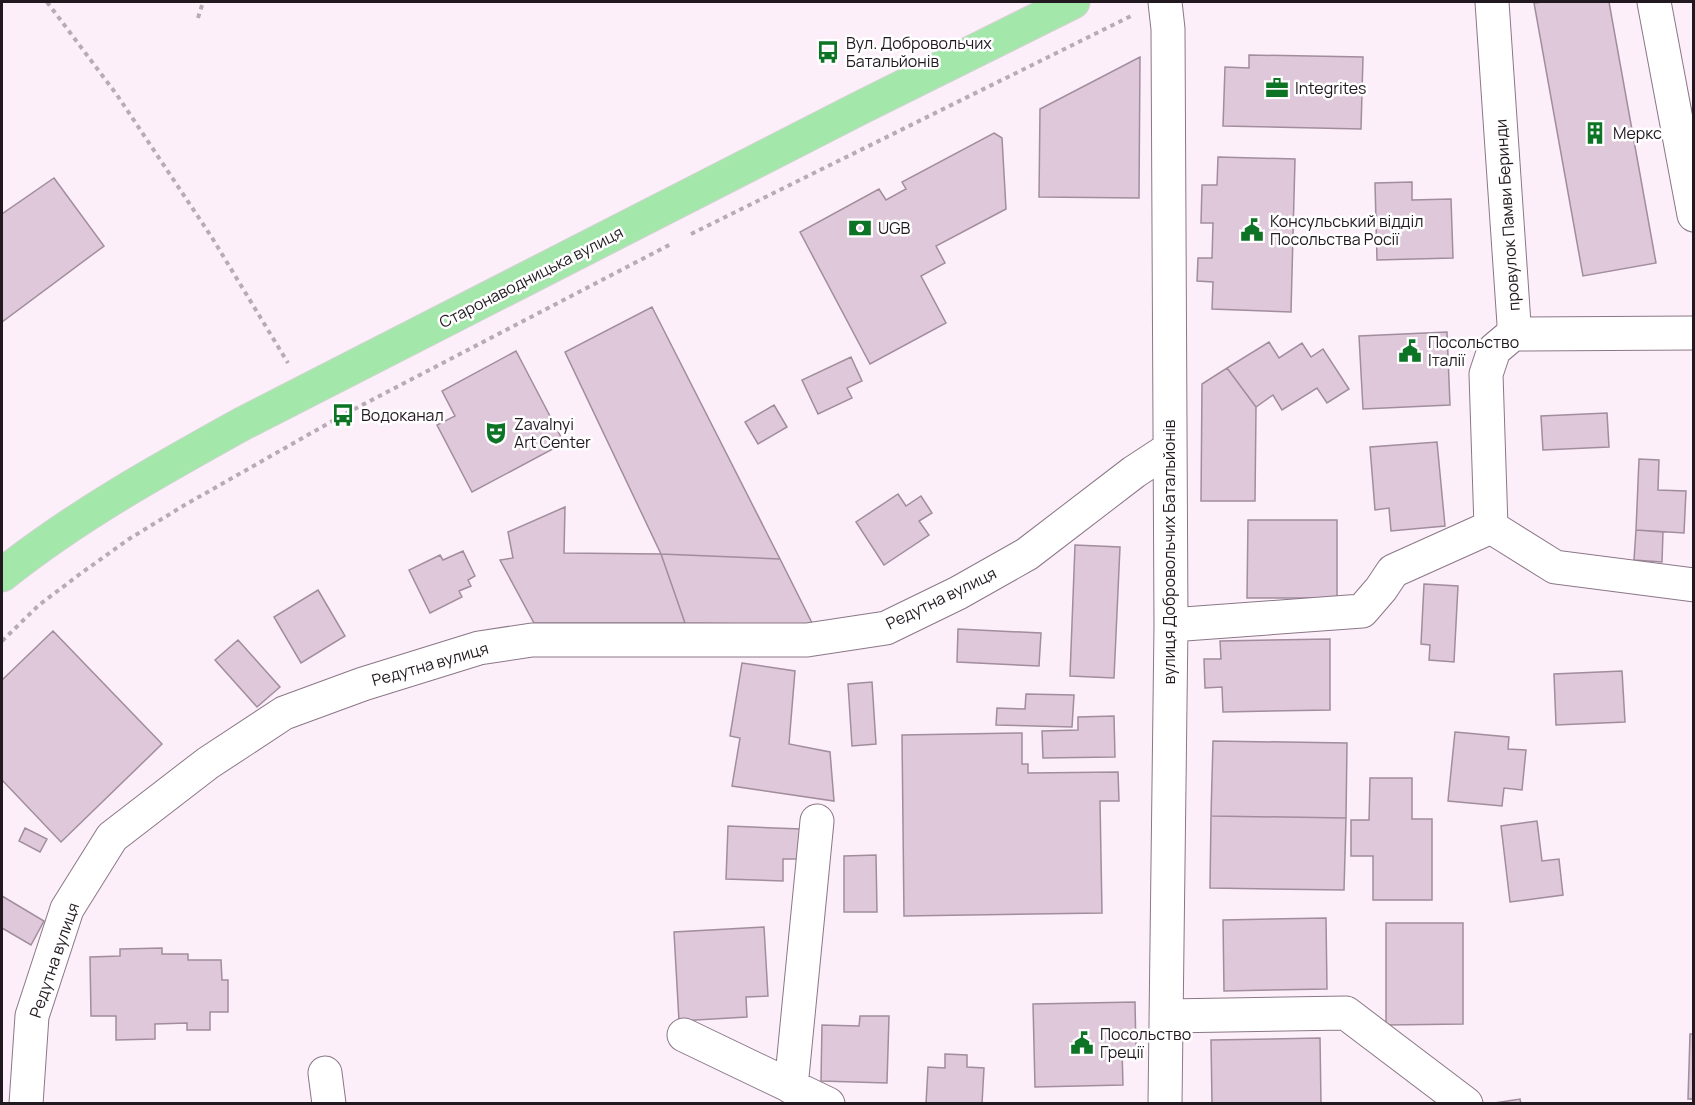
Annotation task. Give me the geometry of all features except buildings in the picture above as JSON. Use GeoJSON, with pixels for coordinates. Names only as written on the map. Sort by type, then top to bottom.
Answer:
{"type":"FeatureCollection","features":[{"type":"Feature","properties":{"kind":"main road","name":"Старонаводницька вулиця"},"geometry":{"type":"LineString","coordinates":[[2,575],[78,519],[148,476],[242,424],[860,108],[1073,2]]}},
{"type":"Feature","properties":{"kind":"street","name":"провулок Памви Беринди"},"geometry":{"type":"LineString","coordinates":[[1491,527],[1486,374],[1494,350],[1514,329],[1492,2]]}},
{"type":"Feature","properties":{"kind":"street"},"geometry":{"type":"LineString","coordinates":[[1654,2],[1694,215]]}},
{"type":"Feature","properties":{"kind":"street","name":"вулиця Добровольчих Батальйонів"},"geometry":{"type":"LineString","coordinates":[[1150,8],[1168,41],[1170,625],[1165,1104]]}},
{"type":"Feature","properties":{"kind":"street"},"geometry":{"type":"LineString","coordinates":[[1514,329],[1694,311]]}},
{"type":"Feature","properties":{"kind":"street"},"geometry":{"type":"LineString","coordinates":[[1514,329],[1694,333]]}},
{"type":"Feature","properties":{"kind":"street","name":"Редутна вулиця"},"geometry":{"type":"LineString","coordinates":[[26,1104],[32,1016],[67,909],[112,837],[208,763],[284,713],[363,684],[479,648],[532,640],[807,640],[886,628],[958,593],[1027,555],[1134,472],[1169,448]]}},
{"type":"Feature","properties":{"kind":"street"},"geometry":{"type":"LineString","coordinates":[[1170,625],[1362,611],[1393,571],[1491,527],[1555,567],[1694,585]]}},
{"type":"Feature","properties":{"kind":"street"},"geometry":{"type":"LineString","coordinates":[[791,1087],[817,821]]}},
{"type":"Feature","properties":{"kind":"street"},"geometry":{"type":"LineString","coordinates":[[1167,1016],[1346,1013],[1466,1104]]}},
{"type":"Feature","properties":{"kind":"street"},"geometry":{"type":"LineString","coordinates":[[684,1035],[828,1104]]}},
{"type":"Feature","properties":{"kind":"path"},"geometry":{"type":"LineString","coordinates":[[47,2],[117,95],[211,236],[288,363]]}},
{"type":"Feature","properties":{"kind":"path"},"geometry":{"type":"LineString","coordinates":[[198,18],[202,2]]}},
{"type":"Feature","properties":{"kind":"path"},"geometry":{"type":"LineString","coordinates":[[684,237],[1150,8]]}},
{"type":"Feature","properties":{"kind":"path"},"geometry":{"type":"LineString","coordinates":[[2,641],[39,605],[80,574],[129,539],[183,506],[343,415],[674,243]]}},
{"type":"Feature","properties":{"kind":"place","name":"Вул. Добровольчих Батальйонів"},"geometry":{"type":"Point","coordinates":[828,52]}},
{"type":"Feature","properties":{"kind":"place","name":"Integrites"},"geometry":{"type":"Point","coordinates":[1277,88]}},
{"type":"Feature","properties":{"kind":"place","name":"Меркс"},"geometry":{"type":"Point","coordinates":[1595,133]}},
{"type":"Feature","properties":{"kind":"place","name":"UGB"},"geometry":{"type":"Point","coordinates":[860,228]}},
{"type":"Feature","properties":{"kind":"place","name":"Консульський відділ Посольства Росії"},"geometry":{"type":"Point","coordinates":[1252,230]}},
{"type":"Feature","properties":{"kind":"place","name":"Посольство Італії"},"geometry":{"type":"Point","coordinates":[1410,351]}},
{"type":"Feature","properties":{"kind":"place","name":"Водоканал"},"geometry":{"type":"Point","coordinates":[343,415]}},
{"type":"Feature","properties":{"kind":"place","name":"Zavalnyi Art Center"},"geometry":{"type":"Point","coordinates":[496,433]}},
{"type":"Feature","properties":{"kind":"place","name":"Посольство Греції"},"geometry":{"type":"Point","coordinates":[1082,1043]}}]}
